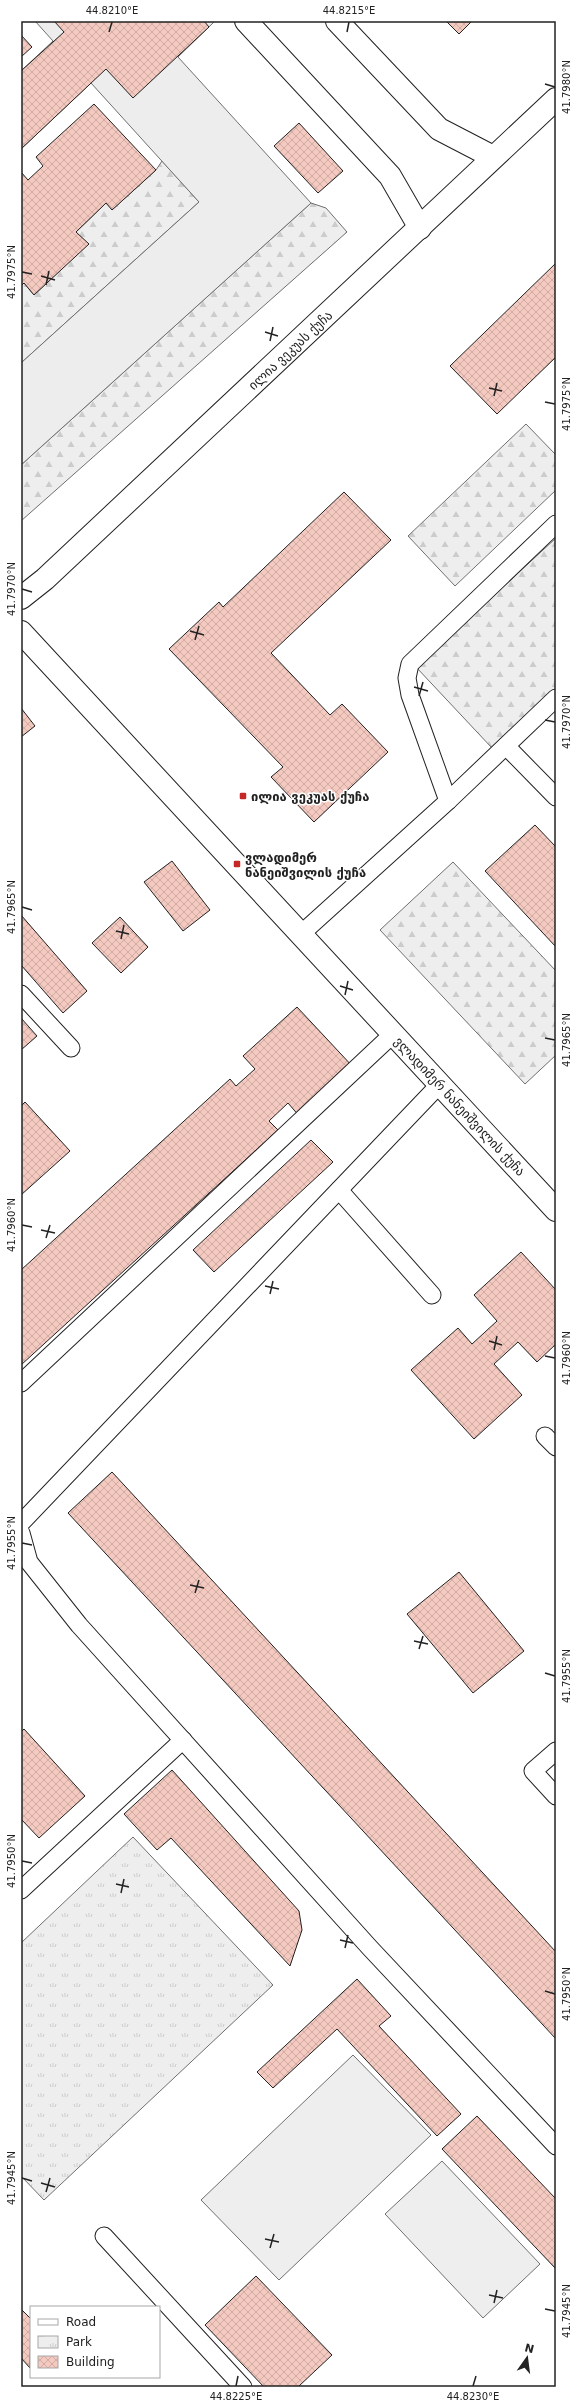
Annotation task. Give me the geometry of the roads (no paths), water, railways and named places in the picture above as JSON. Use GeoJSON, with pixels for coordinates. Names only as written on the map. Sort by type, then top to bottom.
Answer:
{"type":"FeatureCollection","features":[{"type":"Feature","properties":{"kind":"street"},"geometry":{"type":"LineString","coordinates":[[246,21],[390,176],[420,228]]}},
{"type":"Feature","properties":{"kind":"street"},"geometry":{"type":"LineString","coordinates":[[342,23],[439,129],[493,157]]}},
{"type":"Feature","properties":{"kind":"street","name":"ილია ვეკუას ქუჩა"},"geometry":{"type":"LineString","coordinates":[[21,598],[44,579],[556,99]]}},
{"type":"Feature","properties":{"kind":"street","name":"ვლადიმერ ნანეიშვილის ქუჩა"},"geometry":{"type":"LineString","coordinates":[[21,632],[556,1210]]}},
{"type":"Feature","properties":{"kind":"lane"},"geometry":{"type":"LineString","coordinates":[[448,801],[410,695],[407,678],[410,664],[556,524]]}},
{"type":"Feature","properties":{"kind":"lane"},"geometry":{"type":"LineString","coordinates":[[301,934],[448,801],[556,698]]}},
{"type":"Feature","properties":{"kind":"lane"},"geometry":{"type":"LineString","coordinates":[[506,746],[556,797]]}},
{"type":"Feature","properties":{"kind":"lane"},"geometry":{"type":"LineString","coordinates":[[21,994],[71,1048]]}},
{"type":"Feature","properties":{"kind":"lane"},"geometry":{"type":"LineString","coordinates":[[21,1383],[393,1034]]}},
{"type":"Feature","properties":{"kind":"lane"},"geometry":{"type":"LineString","coordinates":[[21,1523],[440,1084]]}},
{"type":"Feature","properties":{"kind":"lane"},"geometry":{"type":"LineString","coordinates":[[339,1190],[432,1295]]}},
{"type":"Feature","properties":{"kind":"lane"},"geometry":{"type":"LineString","coordinates":[[21,1534],[29,1562],[79,1625],[370,1948],[556,2146]]}},
{"type":"Feature","properties":{"kind":"lane"},"geometry":{"type":"LineString","coordinates":[[21,1890],[183,1740]]}},
{"type":"Feature","properties":{"kind":"lane"},"geometry":{"type":"LineString","coordinates":[[556,1751],[534,1771],[556,1796]]}},
{"type":"Feature","properties":{"kind":"lane"},"geometry":{"type":"LineString","coordinates":[[104,2236],[243,2387]]}},
{"type":"Feature","properties":{"kind":"place","name":"ილია ვეკუას ქუჩა"},"geometry":{"type":"Point","coordinates":[243,796]}},
{"type":"Feature","properties":{"kind":"place","name":"ვლადიმერ ნანეიშვილის ქუჩა"},"geometry":{"type":"Point","coordinates":[237,864]}}]}
